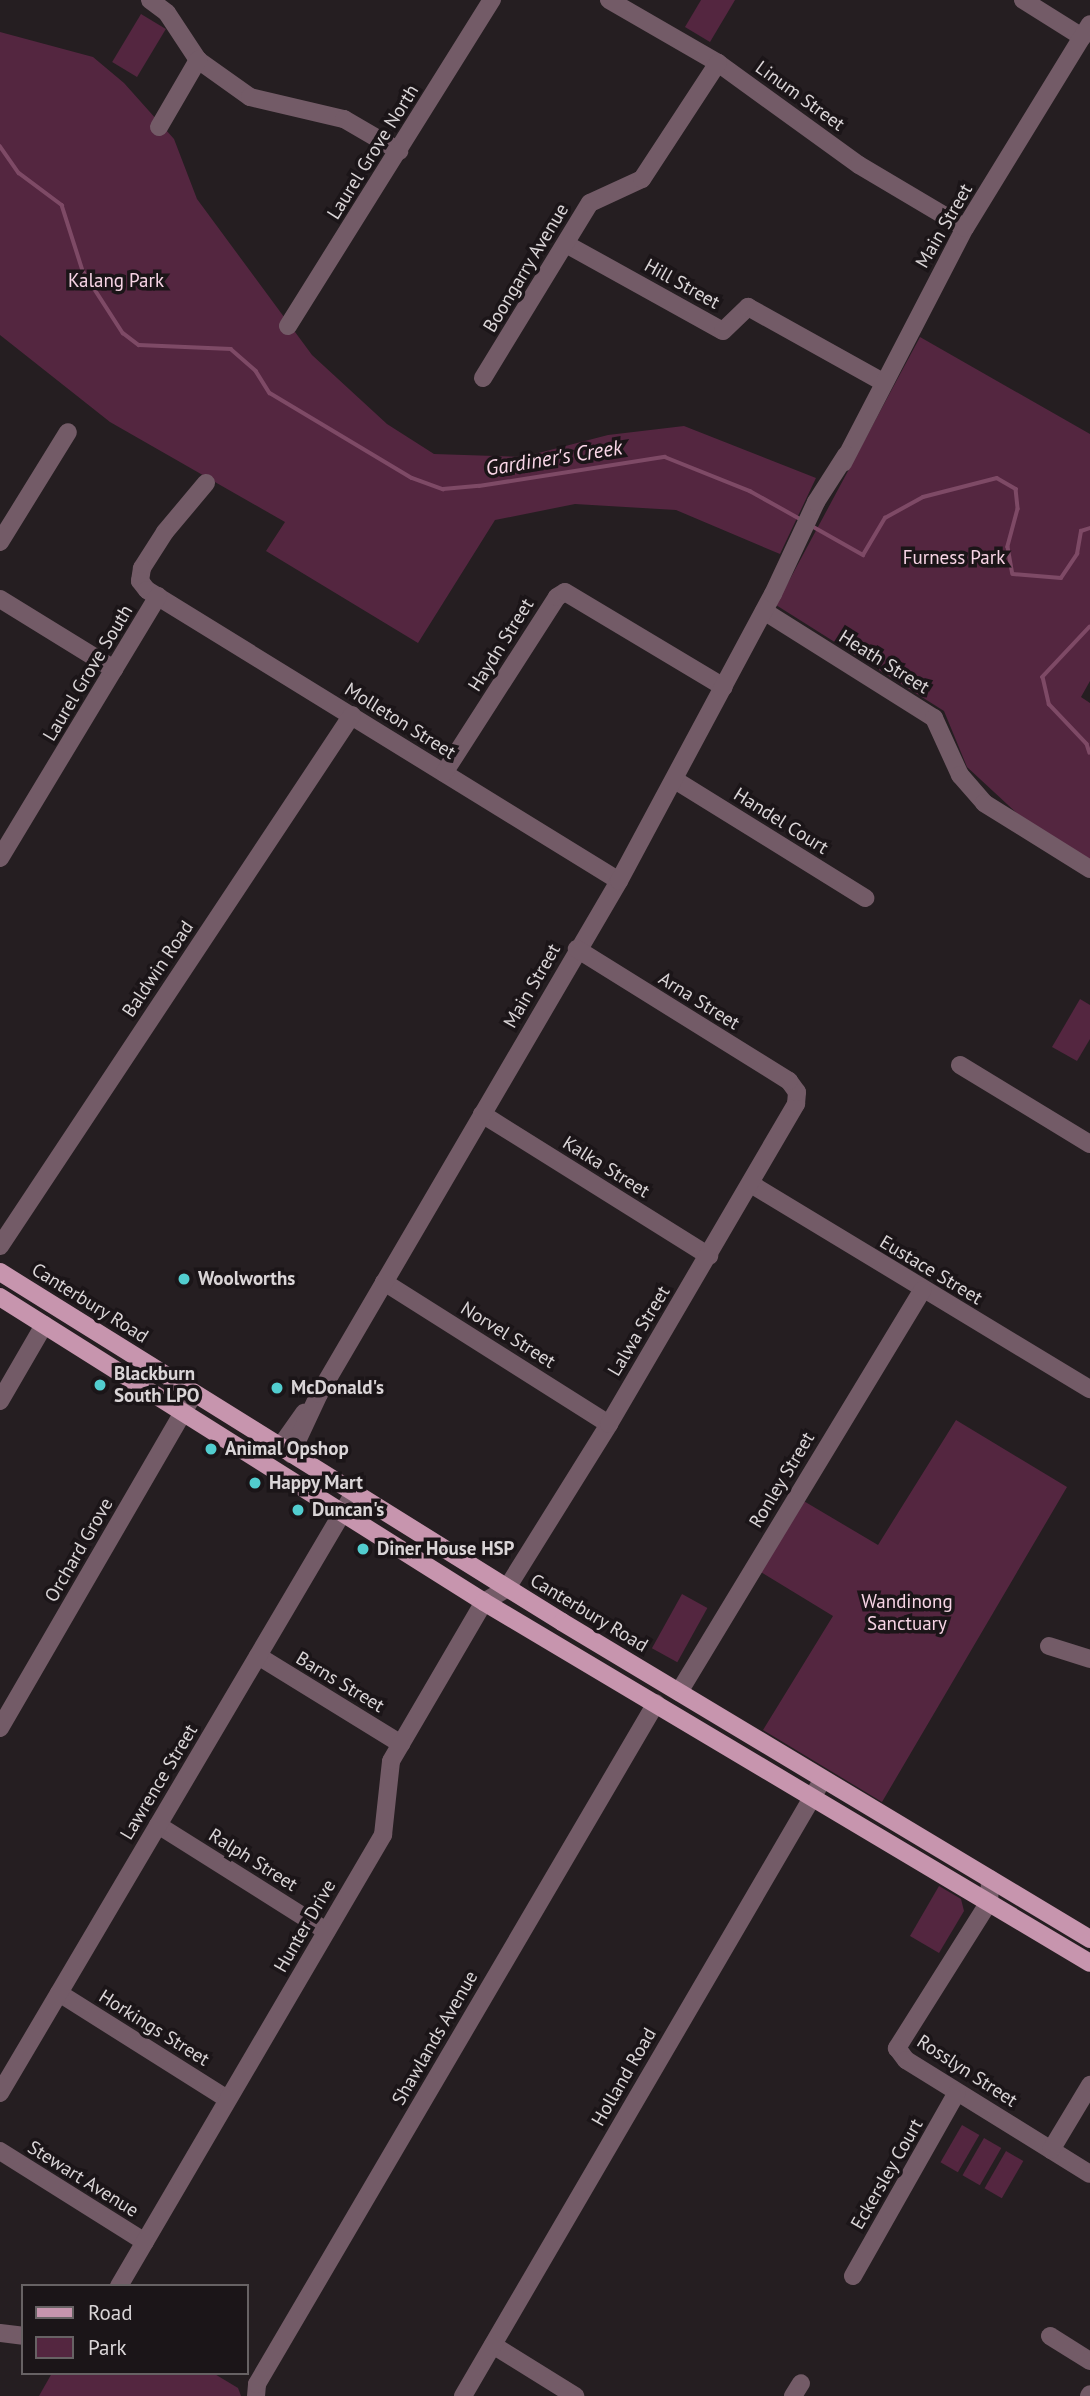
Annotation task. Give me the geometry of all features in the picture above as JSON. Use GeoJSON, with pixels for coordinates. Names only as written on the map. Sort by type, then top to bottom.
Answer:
{"type":"FeatureCollection","features":[{"type":"Feature","properties":{"kind":"main road","name":"Canterbury Road"},"geometry":{"type":"LineString","coordinates":[[0,1272],[507,1588],[1090,1939]]}},
{"type":"Feature","properties":{"kind":"main road"},"geometry":{"type":"LineString","coordinates":[[0,1297],[484,1602],[1090,1963]]}},
{"type":"Feature","properties":{"kind":"main road"},"geometry":{"type":"LineString","coordinates":[[275,1469],[286,1450]]}},
{"type":"Feature","properties":{"kind":"main road"},"geometry":{"type":"LineString","coordinates":[[662,1707],[679,1692]]}},
{"type":"Feature","properties":{"kind":"street"},"geometry":{"type":"LineString","coordinates":[[150,0],[167,13],[198,60],[250,97],[344,119],[399,151]]}},
{"type":"Feature","properties":{"kind":"street","name":"Laurel Grove North"},"geometry":{"type":"LineString","coordinates":[[288,326],[492,0]]}},
{"type":"Feature","properties":{"kind":"street","name":"Linum Street"},"geometry":{"type":"LineString","coordinates":[[609,0],[718,63],[859,165],[965,228]]}},
{"type":"Feature","properties":{"kind":"street"},"geometry":{"type":"LineString","coordinates":[[1023,0],[1086,31]]}},
{"type":"Feature","properties":{"kind":"street","name":"Main Street"},"geometry":{"type":"LineString","coordinates":[[286,1450],[619,881],[675,780],[965,228],[1086,31]]}},
{"type":"Feature","properties":{"kind":"street"},"geometry":{"type":"LineString","coordinates":[[159,127],[198,60]]}},
{"type":"Feature","properties":{"kind":"street","name":"Boongarry Avenue"},"geometry":{"type":"LineString","coordinates":[[483,378],[590,203],[642,179],[718,63]]}},
{"type":"Feature","properties":{"kind":"street","name":"Hill Street"},"geometry":{"type":"LineString","coordinates":[[566,244],[723,331],[748,307],[883,382]]}},
{"type":"Feature","properties":{"kind":"street"},"geometry":{"type":"LineString","coordinates":[[0,542],[68,432]]}},
{"type":"Feature","properties":{"kind":"street","name":"Laurel Grove South"},"geometry":{"type":"LineString","coordinates":[[0,858],[158,596],[140,581],[142,568],[164,532],[206,483]]}},
{"type":"Feature","properties":{"kind":"street","name":"Haydn Street"},"geometry":{"type":"LineString","coordinates":[[444,773],[557,597],[565,592],[723,687]]}},
{"type":"Feature","properties":{"kind":"street","name":"Molleton Street"},"geometry":{"type":"LineString","coordinates":[[158,596],[619,881]]}},
{"type":"Feature","properties":{"kind":"street"},"geometry":{"type":"LineString","coordinates":[[0,599],[114,669]]}},
{"type":"Feature","properties":{"kind":"street","name":"Heath Street"},"geometry":{"type":"LineString","coordinates":[[764,611],[934,718],[960,775],[984,803],[1090,869]]}},
{"type":"Feature","properties":{"kind":"street","name":"Baldwin Road"},"geometry":{"type":"LineString","coordinates":[[0,1246],[352,715]]}},
{"type":"Feature","properties":{"kind":"street","name":"Handel Court"},"geometry":{"type":"LineString","coordinates":[[675,780],[865,898]]}},
{"type":"Feature","properties":{"kind":"street","name":"Arna Street"},"geometry":{"type":"LineString","coordinates":[[577,950],[789,1081],[797,1092]]}},
{"type":"Feature","properties":{"kind":"street"},"geometry":{"type":"LineString","coordinates":[[960,1065],[1090,1144]]}},
{"type":"Feature","properties":{"kind":"street","name":"Lalwa Street"},"geometry":{"type":"LineString","coordinates":[[507,1588],[709,1256],[796,1104],[797,1092]]}},
{"type":"Feature","properties":{"kind":"street","name":"Kalka Street"},"geometry":{"type":"LineString","coordinates":[[482,1114],[709,1256]]}},
{"type":"Feature","properties":{"kind":"street","name":"Eustace Street"},"geometry":{"type":"LineString","coordinates":[[751,1184],[922,1290],[1090,1389]]}},
{"type":"Feature","properties":{"kind":"street","name":"Norvel Street"},"geometry":{"type":"LineString","coordinates":[[384,1282],[609,1424]]}},
{"type":"Feature","properties":{"kind":"street","name":"Ronley Street"},"geometry":{"type":"LineString","coordinates":[[679,1692],[922,1290]]}},
{"type":"Feature","properties":{"kind":"street"},"geometry":{"type":"LineString","coordinates":[[0,1401],[44,1325]]}},
{"type":"Feature","properties":{"kind":"street","name":"Orchard Grove"},"geometry":{"type":"LineString","coordinates":[[0,1728],[194,1393]]}},
{"type":"Feature","properties":{"kind":"street","name":"Lawrence Street"},"geometry":{"type":"LineString","coordinates":[[0,2093],[354,1493]]}},
{"type":"Feature","properties":{"kind":"street","name":"Hunter Drive"},"geometry":{"type":"LineString","coordinates":[[120,2284],[383,1835],[387,1819],[385,1779],[401,1744],[484,1602],[507,1588]]}},
{"type":"Feature","properties":{"kind":"street"},"geometry":{"type":"LineString","coordinates":[[1049,1646],[1090,1659]]}},
{"type":"Feature","properties":{"kind":"street","name":"Barns Street"},"geometry":{"type":"LineString","coordinates":[[258,1656],[401,1744]]}},
{"type":"Feature","properties":{"kind":"street","name":"Shawlands Avenue"},"geometry":{"type":"LineString","coordinates":[[256,2396],[257,2384],[662,1707]]}},
{"type":"Feature","properties":{"kind":"street","name":"Holland Road"},"geometry":{"type":"LineString","coordinates":[[463,2396],[823,1779]]}},
{"type":"Feature","properties":{"kind":"street","name":"Ralph Street"},"geometry":{"type":"LineString","coordinates":[[158,1825],[326,1931]]}},
{"type":"Feature","properties":{"kind":"street"},"geometry":{"type":"LineString","coordinates":[[982,1898],[990,1879]]}},
{"type":"Feature","properties":{"kind":"street","name":"Rosslyn Street"},"geometry":{"type":"LineString","coordinates":[[982,1898],[965,1937],[897,2049],[906,2060],[1090,2174]]}},
{"type":"Feature","properties":{"kind":"street","name":"Horkings Street"},"geometry":{"type":"LineString","coordinates":[[59,1993],[227,2099]]}},
{"type":"Feature","properties":{"kind":"street"},"geometry":{"type":"LineString","coordinates":[[1051,2150],[1090,2085]]}},
{"type":"Feature","properties":{"kind":"street","name":"Eckersley Court"},"geometry":{"type":"LineString","coordinates":[[853,2276],[957,2092]]}},
{"type":"Feature","properties":{"kind":"street","name":"Stewart Avenue"},"geometry":{"type":"LineString","coordinates":[[0,2151],[145,2242]]}},
{"type":"Feature","properties":{"kind":"street"},"geometry":{"type":"LineString","coordinates":[[0,2333],[21,2336]]}},
{"type":"Feature","properties":{"kind":"street"},"geometry":{"type":"LineString","coordinates":[[1050,2336],[1090,2361]]}},
{"type":"Feature","properties":{"kind":"street"},"geometry":{"type":"LineString","coordinates":[[493,2345],[575,2396]]}},
{"type":"Feature","properties":{"kind":"green space"},"geometry":{"type":"Polygon","coordinates":[[[701,0],[735,0],[710,42],[685,27],[701,0]]]}},
{"type":"Feature","properties":{"kind":"green space"},"geometry":{"type":"Polygon","coordinates":[[[141,14],[166,29],[137,77],[112,62],[141,14]]]}},
{"type":"Feature","properties":{"kind":"green space","name":"Kalang Park"},"geometry":{"type":"Polygon","coordinates":[[[0,32],[93,57],[124,83],[174,139],[197,199],[312,355],[387,424],[434,454],[523,457],[608,435],[684,426],[816,478],[780,554],[676,510],[575,504],[495,520],[418,643],[266,551],[285,522],[110,422],[0,335],[0,32]]]}},
{"type":"Feature","properties":{"kind":"green space","name":"Furness Park"},"geometry":{"type":"Polygon","coordinates":[[[920,337],[1090,434],[1090,681],[1081,697],[1090,703],[1090,860],[1023,819],[967,767],[944,711],[776,605],[920,337]]]}},
{"type":"Feature","properties":{"kind":"green space"},"geometry":{"type":"Polygon","coordinates":[[[1080,999],[1090,1005],[1090,1039],[1077,1061],[1052,1047],[1080,999]]]}},
{"type":"Feature","properties":{"kind":"green space","name":"Wandinong Sanctuary"},"geometry":{"type":"Polygon","coordinates":[[[956,1420],[1067,1487],[882,1802],[763,1730],[833,1616],[759,1571],[802,1500],[878,1545],[956,1420]]]}},
{"type":"Feature","properties":{"kind":"green space"},"geometry":{"type":"Polygon","coordinates":[[[682,1594],[707,1608],[677,1662],[652,1648],[682,1594]]]}},
{"type":"Feature","properties":{"kind":"green space"},"geometry":{"type":"Polygon","coordinates":[[[939,1886],[961,1899],[964,1911],[939,1953],[910,1936],[939,1886]]]}},
{"type":"Feature","properties":{"kind":"green space"},"geometry":{"type":"Polygon","coordinates":[[[962,2125],[979,2135],[958,2172],[941,2162],[962,2125]]]}},
{"type":"Feature","properties":{"kind":"green space"},"geometry":{"type":"Polygon","coordinates":[[[984,2138],[1001,2148],[980,2185],[962,2175],[984,2138]]]}},
{"type":"Feature","properties":{"kind":"green space"},"geometry":{"type":"Polygon","coordinates":[[[1006,2151],[1023,2161],[1002,2198],[984,2188],[1006,2151]]]}},
{"type":"Feature","properties":{"kind":"green space"},"geometry":{"type":"Polygon","coordinates":[[[51,2375],[216,2375],[238,2388],[241,2396],[39,2396],[51,2375]]]}},
{"type":"Feature","properties":{"kind":"waterway","name":"Gardiner's Creek"},"geometry":{"type":"LineString","coordinates":[[0,146],[19,173],[62,205],[83,271],[123,333],[139,345],[231,349],[256,371],[270,393],[412,478],[443,489],[479,486],[665,457],[750,491],[802,520]]}},
{"type":"Feature","properties":{"kind":"waterway","name":"Gardiner's Creek"},"geometry":{"type":"LineString","coordinates":[[812,526],[863,555],[885,518],[923,497],[997,478],[1016,489],[1018,509],[1008,547],[1013,574],[1061,578],[1077,554],[1081,531],[1090,528]]}},
{"type":"Feature","properties":{"kind":"waterway","name":"Gardiner's Creek"},"geometry":{"type":"LineString","coordinates":[[1090,627],[1043,677],[1049,704],[1087,744],[1090,753]]}},
{"type":"Feature","properties":{"kind":"place","name":"Woolworths"},"geometry":{"type":"Point","coordinates":[184,1279]}},
{"type":"Feature","properties":{"kind":"place","name":"Blackburn South LPO"},"geometry":{"type":"Point","coordinates":[100,1385]}},
{"type":"Feature","properties":{"kind":"place","name":"McDonald's"},"geometry":{"type":"Point","coordinates":[277,1388]}},
{"type":"Feature","properties":{"kind":"place","name":"Animal Opshop"},"geometry":{"type":"Point","coordinates":[211,1449]}},
{"type":"Feature","properties":{"kind":"place","name":"Happy Mart"},"geometry":{"type":"Point","coordinates":[255,1483]}},
{"type":"Feature","properties":{"kind":"place","name":"Duncan's"},"geometry":{"type":"Point","coordinates":[298,1510]}},
{"type":"Feature","properties":{"kind":"place","name":"Diner House HSP"},"geometry":{"type":"Point","coordinates":[363,1549]}}]}
